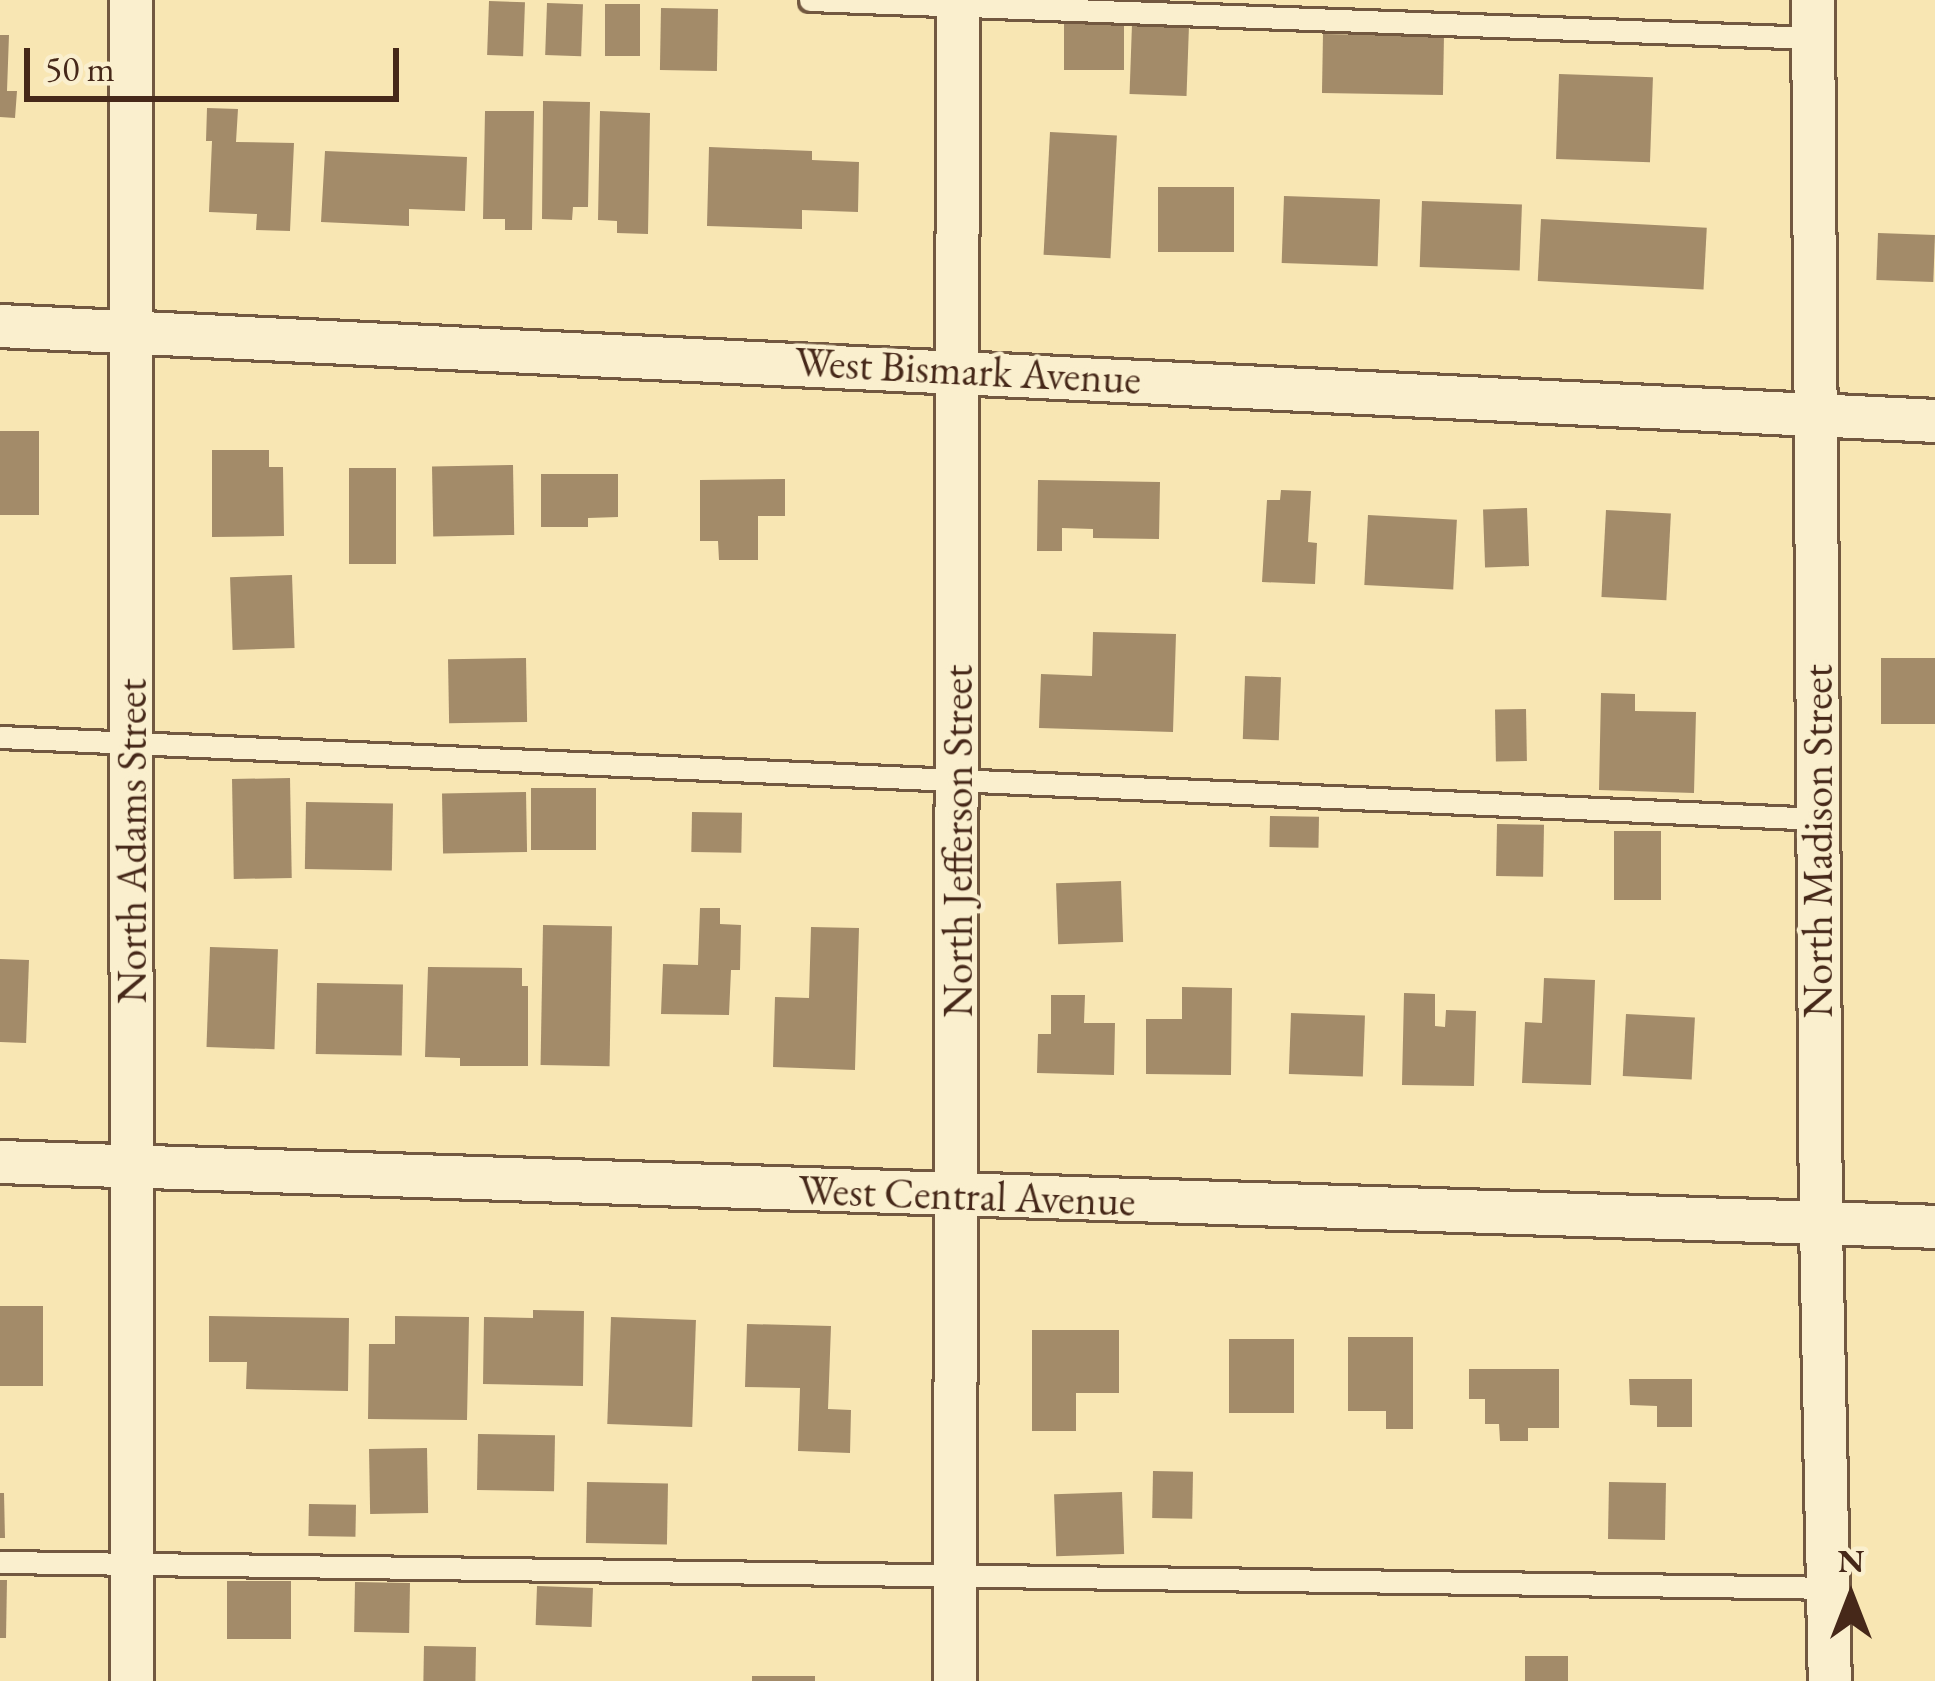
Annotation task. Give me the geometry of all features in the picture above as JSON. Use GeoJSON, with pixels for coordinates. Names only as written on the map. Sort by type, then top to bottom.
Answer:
{"type":"FeatureCollection","features":[{"type":"Feature","properties":{"kind":"street","name":"North Adams Street"},"geometry":{"type":"LineString","coordinates":[[131,0],[132,1681]]}},
{"type":"Feature","properties":{"kind":"street","name":"North Jefferson Street"},"geometry":{"type":"LineString","coordinates":[[955,1681],[958,4]]}},
{"type":"Feature","properties":{"kind":"street","name":"North Madison Street"},"geometry":{"type":"LineString","coordinates":[[1813,19],[1821,1224],[1830,1681]]}},
{"type":"Feature","properties":{"kind":"street","name":"West Bismark Avenue"},"geometry":{"type":"LineString","coordinates":[[0,326],[958,369],[1935,421]]}},
{"type":"Feature","properties":{"kind":"street","name":"West Central Avenue"},"geometry":{"type":"LineString","coordinates":[[0,1162],[1935,1227]]}},
{"type":"Feature","properties":{"kind":"lane"},"geometry":{"type":"LineString","coordinates":[[809,0],[1813,19]]}},
{"type":"Feature","properties":{"kind":"lane"},"geometry":{"type":"LineString","coordinates":[[0,737],[1818,818]]}},
{"type":"Feature","properties":{"kind":"lane"},"geometry":{"type":"LineString","coordinates":[[0,1562],[1828,1588]]}},
{"type":"Feature","properties":{"kind":"building"},"geometry":{"type":"Polygon","coordinates":[[[489,1],[525,2],[523,56],[487,55],[489,1]]]}},
{"type":"Feature","properties":{"kind":"building"},"geometry":{"type":"Polygon","coordinates":[[[547,3],[583,4],[581,56],[545,55],[547,3]]]}},
{"type":"Feature","properties":{"kind":"building"},"geometry":{"type":"Polygon","coordinates":[[[605,4],[640,4],[640,56],[605,56],[605,4]]]}},
{"type":"Feature","properties":{"kind":"building"},"geometry":{"type":"Polygon","coordinates":[[[661,8],[718,9],[717,71],[660,70],[661,8]]]}},
{"type":"Feature","properties":{"kind":"building"},"geometry":{"type":"Polygon","coordinates":[[[1064,19],[1124,19],[1124,70],[1064,70],[1064,19]]]}},
{"type":"Feature","properties":{"kind":"building"},"geometry":{"type":"Polygon","coordinates":[[[1132,24],[1189,26],[1187,96],[1130,94],[1132,24]]]}},
{"type":"Feature","properties":{"kind":"building"},"geometry":{"type":"Polygon","coordinates":[[[1323,34],[1444,36],[1443,95],[1322,93],[1323,34]]]}},
{"type":"Feature","properties":{"kind":"building"},"geometry":{"type":"Polygon","coordinates":[[[0,35],[9,35],[7,91],[17,91],[15,118],[0,117],[0,35]]]}},
{"type":"Feature","properties":{"kind":"building"},"geometry":{"type":"Polygon","coordinates":[[[1559,74],[1653,77],[1650,162],[1556,159],[1559,74]]]}},
{"type":"Feature","properties":{"kind":"building"},"geometry":{"type":"Polygon","coordinates":[[[543,101],[590,102],[588,207],[573,207],[572,220],[542,219],[543,101]]]}},
{"type":"Feature","properties":{"kind":"building"},"geometry":{"type":"Polygon","coordinates":[[[207,108],[238,109],[236,142],[294,143],[290,231],[256,230],[257,214],[209,212],[212,141],[206,141],[207,108]]]}},
{"type":"Feature","properties":{"kind":"building"},"geometry":{"type":"Polygon","coordinates":[[[485,111],[534,111],[532,230],[505,230],[505,219],[483,219],[485,111]]]}},
{"type":"Feature","properties":{"kind":"building"},"geometry":{"type":"Polygon","coordinates":[[[600,111],[650,113],[648,234],[617,233],[617,221],[598,220],[600,111]]]}},
{"type":"Feature","properties":{"kind":"building"},"geometry":{"type":"Polygon","coordinates":[[[1050,132],[1117,136],[1110,258],[1044,255],[1050,132]]]}},
{"type":"Feature","properties":{"kind":"building"},"geometry":{"type":"Polygon","coordinates":[[[709,147],[812,151],[812,160],[859,162],[858,212],[802,210],[802,229],[707,226],[709,147]]]}},
{"type":"Feature","properties":{"kind":"building"},"geometry":{"type":"Polygon","coordinates":[[[325,151],[467,157],[465,211],[409,209],[409,226],[321,222],[325,151]]]}},
{"type":"Feature","properties":{"kind":"building"},"geometry":{"type":"Polygon","coordinates":[[[1158,187],[1234,187],[1234,252],[1158,252],[1158,187]]]}},
{"type":"Feature","properties":{"kind":"building"},"geometry":{"type":"Polygon","coordinates":[[[1284,196],[1380,199],[1378,266],[1282,263],[1284,196]]]}},
{"type":"Feature","properties":{"kind":"building"},"geometry":{"type":"Polygon","coordinates":[[[1422,201],[1522,204],[1520,270],[1420,267],[1422,201]]]}},
{"type":"Feature","properties":{"kind":"building"},"geometry":{"type":"Polygon","coordinates":[[[1541,219],[1707,228],[1704,290],[1538,281],[1541,219]]]}},
{"type":"Feature","properties":{"kind":"building"},"geometry":{"type":"Polygon","coordinates":[[[1878,233],[1935,235],[1933,282],[1876,280],[1878,233]]]}},
{"type":"Feature","properties":{"kind":"building"},"geometry":{"type":"Polygon","coordinates":[[[0,431],[39,431],[39,515],[0,515],[0,431]]]}},
{"type":"Feature","properties":{"kind":"building"},"geometry":{"type":"Polygon","coordinates":[[[212,450],[269,450],[269,467],[283,467],[284,536],[212,537],[212,450]]]}},
{"type":"Feature","properties":{"kind":"building"},"geometry":{"type":"Polygon","coordinates":[[[513,465],[514,535],[433,536],[432,466],[513,465]]]}},
{"type":"Feature","properties":{"kind":"building"},"geometry":{"type":"Polygon","coordinates":[[[349,468],[396,468],[396,564],[349,564],[349,468]]]}},
{"type":"Feature","properties":{"kind":"building"},"geometry":{"type":"Polygon","coordinates":[[[541,474],[618,474],[618,517],[588,518],[588,527],[541,527],[541,474]]]}},
{"type":"Feature","properties":{"kind":"building"},"geometry":{"type":"Polygon","coordinates":[[[785,479],[785,516],[758,516],[758,560],[719,560],[718,541],[700,541],[700,480],[785,479]]]}},
{"type":"Feature","properties":{"kind":"building"},"geometry":{"type":"Polygon","coordinates":[[[1038,480],[1160,482],[1159,539],[1093,538],[1093,529],[1062,528],[1062,551],[1037,551],[1038,480]]]}},
{"type":"Feature","properties":{"kind":"building"},"geometry":{"type":"Polygon","coordinates":[[[1281,490],[1311,491],[1308,542],[1317,543],[1315,584],[1262,582],[1267,500],[1280,500],[1281,490]]]}},
{"type":"Feature","properties":{"kind":"building"},"geometry":{"type":"Polygon","coordinates":[[[1527,508],[1529,566],[1485,568],[1483,510],[1527,508]]]}},
{"type":"Feature","properties":{"kind":"building"},"geometry":{"type":"Polygon","coordinates":[[[1606,510],[1671,513],[1666,600],[1601,597],[1606,510]]]}},
{"type":"Feature","properties":{"kind":"building"},"geometry":{"type":"Polygon","coordinates":[[[1368,515],[1457,520],[1453,590],[1364,585],[1368,515]]]}},
{"type":"Feature","properties":{"kind":"building"},"geometry":{"type":"Polygon","coordinates":[[[292,575],[295,648],[233,650],[230,577],[292,575]]]}},
{"type":"Feature","properties":{"kind":"building"},"geometry":{"type":"Polygon","coordinates":[[[1093,632],[1176,634],[1173,732],[1039,728],[1041,674],[1092,676],[1093,632]]]}},
{"type":"Feature","properties":{"kind":"building"},"geometry":{"type":"Polygon","coordinates":[[[526,658],[527,722],[449,723],[448,659],[526,658]]]}},
{"type":"Feature","properties":{"kind":"building"},"geometry":{"type":"Polygon","coordinates":[[[1881,658],[1935,658],[1935,724],[1881,724],[1881,658]]]}},
{"type":"Feature","properties":{"kind":"building"},"geometry":{"type":"Polygon","coordinates":[[[1245,676],[1281,677],[1279,740],[1243,739],[1245,676]]]}},
{"type":"Feature","properties":{"kind":"building"},"geometry":{"type":"Polygon","coordinates":[[[1601,693],[1635,694],[1635,711],[1696,712],[1694,793],[1599,790],[1601,693]]]}},
{"type":"Feature","properties":{"kind":"building"},"geometry":{"type":"Polygon","coordinates":[[[1526,709],[1527,761],[1496,762],[1495,710],[1526,709]]]}},
{"type":"Feature","properties":{"kind":"building"},"geometry":{"type":"Polygon","coordinates":[[[290,778],[292,878],[234,879],[232,779],[290,778]]]}},
{"type":"Feature","properties":{"kind":"building"},"geometry":{"type":"Polygon","coordinates":[[[531,788],[596,788],[596,850],[531,850],[531,788]]]}},
{"type":"Feature","properties":{"kind":"building"},"geometry":{"type":"Polygon","coordinates":[[[526,792],[527,852],[443,853],[442,793],[526,792]]]}},
{"type":"Feature","properties":{"kind":"building"},"geometry":{"type":"Polygon","coordinates":[[[306,802],[393,804],[392,871],[305,869],[306,802]]]}},
{"type":"Feature","properties":{"kind":"building"},"geometry":{"type":"Polygon","coordinates":[[[692,812],[742,813],[741,853],[691,852],[692,812]]]}},
{"type":"Feature","properties":{"kind":"building"},"geometry":{"type":"Polygon","coordinates":[[[1270,816],[1319,817],[1318,848],[1269,847],[1270,816]]]}},
{"type":"Feature","properties":{"kind":"building"},"geometry":{"type":"Polygon","coordinates":[[[1497,824],[1544,825],[1543,877],[1496,876],[1497,824]]]}},
{"type":"Feature","properties":{"kind":"building"},"geometry":{"type":"Polygon","coordinates":[[[1614,831],[1661,831],[1661,900],[1614,900],[1614,831]]]}},
{"type":"Feature","properties":{"kind":"building"},"geometry":{"type":"Polygon","coordinates":[[[1121,881],[1123,942],[1058,944],[1056,883],[1121,881]]]}},
{"type":"Feature","properties":{"kind":"building"},"geometry":{"type":"Polygon","coordinates":[[[700,908],[720,908],[720,924],[741,925],[740,970],[731,970],[729,1015],[661,1014],[663,964],[698,965],[700,908]]]}},
{"type":"Feature","properties":{"kind":"building"},"geometry":{"type":"Polygon","coordinates":[[[543,925],[612,926],[610,1066],[541,1065],[543,925]]]}},
{"type":"Feature","properties":{"kind":"building"},"geometry":{"type":"Polygon","coordinates":[[[811,927],[859,928],[855,1070],[773,1067],[775,997],[809,998],[811,927]]]}},
{"type":"Feature","properties":{"kind":"building"},"geometry":{"type":"Polygon","coordinates":[[[210,947],[278,949],[274,1049],[207,1047],[210,947]]]}},
{"type":"Feature","properties":{"kind":"building"},"geometry":{"type":"Polygon","coordinates":[[[0,959],[29,960],[26,1043],[0,1042],[0,959]]]}},
{"type":"Feature","properties":{"kind":"building"},"geometry":{"type":"Polygon","coordinates":[[[428,967],[522,968],[522,986],[528,986],[528,1066],[460,1066],[460,1058],[425,1057],[428,967]]]}},
{"type":"Feature","properties":{"kind":"building"},"geometry":{"type":"Polygon","coordinates":[[[1544,978],[1595,980],[1591,1085],[1522,1083],[1525,1022],[1542,1023],[1544,978]]]}},
{"type":"Feature","properties":{"kind":"building"},"geometry":{"type":"Polygon","coordinates":[[[317,983],[403,985],[402,1055],[316,1054],[317,983]]]}},
{"type":"Feature","properties":{"kind":"building"},"geometry":{"type":"Polygon","coordinates":[[[1182,987],[1232,988],[1231,1075],[1146,1074],[1146,1019],[1182,1019],[1182,987]]]}},
{"type":"Feature","properties":{"kind":"building"},"geometry":{"type":"Polygon","coordinates":[[[1404,993],[1435,994],[1435,1026],[1445,1027],[1446,1010],[1476,1011],[1474,1086],[1402,1085],[1404,993]]]}},
{"type":"Feature","properties":{"kind":"building"},"geometry":{"type":"Polygon","coordinates":[[[1051,995],[1085,995],[1084,1023],[1115,1023],[1114,1075],[1037,1073],[1038,1034],[1051,1034],[1051,995]]]}},
{"type":"Feature","properties":{"kind":"building"},"geometry":{"type":"Polygon","coordinates":[[[1291,1013],[1365,1016],[1363,1077],[1289,1074],[1291,1013]]]}},
{"type":"Feature","properties":{"kind":"building"},"geometry":{"type":"Polygon","coordinates":[[[1626,1014],[1695,1018],[1692,1080],[1623,1076],[1626,1014]]]}},
{"type":"Feature","properties":{"kind":"building"},"geometry":{"type":"Polygon","coordinates":[[[0,1306],[43,1306],[43,1386],[0,1386],[0,1306]]]}},
{"type":"Feature","properties":{"kind":"building"},"geometry":{"type":"Polygon","coordinates":[[[533,1310],[584,1311],[583,1386],[483,1384],[484,1317],[533,1318],[533,1310]]]}},
{"type":"Feature","properties":{"kind":"building"},"geometry":{"type":"Polygon","coordinates":[[[209,1316],[349,1318],[348,1391],[246,1389],[247,1362],[209,1362],[209,1316]]]}},
{"type":"Feature","properties":{"kind":"building"},"geometry":{"type":"Polygon","coordinates":[[[395,1316],[469,1317],[467,1420],[368,1419],[369,1344],[395,1344],[395,1316]]]}},
{"type":"Feature","properties":{"kind":"building"},"geometry":{"type":"Polygon","coordinates":[[[611,1317],[696,1320],[692,1427],[607,1424],[611,1317]]]}},
{"type":"Feature","properties":{"kind":"building"},"geometry":{"type":"Polygon","coordinates":[[[747,1324],[831,1326],[828,1409],[851,1410],[850,1453],[798,1451],[800,1388],[745,1387],[747,1324]]]}},
{"type":"Feature","properties":{"kind":"building"},"geometry":{"type":"Polygon","coordinates":[[[1032,1330],[1119,1330],[1119,1393],[1076,1393],[1076,1431],[1032,1431],[1032,1330]]]}},
{"type":"Feature","properties":{"kind":"building"},"geometry":{"type":"Polygon","coordinates":[[[1348,1337],[1413,1337],[1413,1429],[1386,1429],[1386,1411],[1348,1411],[1348,1337]]]}},
{"type":"Feature","properties":{"kind":"building"},"geometry":{"type":"Polygon","coordinates":[[[1229,1339],[1294,1339],[1294,1413],[1229,1413],[1229,1339]]]}},
{"type":"Feature","properties":{"kind":"building"},"geometry":{"type":"Polygon","coordinates":[[[1469,1369],[1559,1369],[1559,1428],[1528,1428],[1528,1441],[1500,1441],[1499,1424],[1485,1424],[1485,1399],[1469,1399],[1469,1369]]]}},
{"type":"Feature","properties":{"kind":"building"},"geometry":{"type":"Polygon","coordinates":[[[1629,1379],[1692,1379],[1692,1427],[1657,1427],[1657,1406],[1630,1405],[1629,1379]]]}},
{"type":"Feature","properties":{"kind":"building"},"geometry":{"type":"Polygon","coordinates":[[[478,1434],[555,1435],[554,1491],[477,1490],[478,1434]]]}},
{"type":"Feature","properties":{"kind":"building"},"geometry":{"type":"Polygon","coordinates":[[[427,1448],[428,1513],[370,1514],[369,1449],[427,1448]]]}},
{"type":"Feature","properties":{"kind":"building"},"geometry":{"type":"Polygon","coordinates":[[[1153,1471],[1193,1472],[1192,1519],[1152,1518],[1153,1471]]]}},
{"type":"Feature","properties":{"kind":"building"},"geometry":{"type":"Polygon","coordinates":[[[587,1482],[668,1483],[667,1544],[586,1543],[587,1482]]]}},
{"type":"Feature","properties":{"kind":"building"},"geometry":{"type":"Polygon","coordinates":[[[1609,1482],[1666,1483],[1665,1540],[1608,1539],[1609,1482]]]}},
{"type":"Feature","properties":{"kind":"building"},"geometry":{"type":"Polygon","coordinates":[[[1122,1492],[1124,1554],[1056,1556],[1054,1494],[1122,1492]]]}},
{"type":"Feature","properties":{"kind":"building"},"geometry":{"type":"Polygon","coordinates":[[[0,1493],[4,1493],[5,1538],[0,1538],[0,1493]]]}},
{"type":"Feature","properties":{"kind":"building"},"geometry":{"type":"Polygon","coordinates":[[[309,1504],[356,1505],[355,1537],[308,1536],[309,1504]]]}},
{"type":"Feature","properties":{"kind":"building"},"geometry":{"type":"Polygon","coordinates":[[[0,1580],[7,1580],[6,1638],[0,1638],[0,1580]]]}},
{"type":"Feature","properties":{"kind":"building"},"geometry":{"type":"Polygon","coordinates":[[[227,1581],[291,1581],[291,1639],[227,1639],[227,1581]]]}},
{"type":"Feature","properties":{"kind":"building"},"geometry":{"type":"Polygon","coordinates":[[[355,1582],[410,1583],[409,1633],[354,1632],[355,1582]]]}},
{"type":"Feature","properties":{"kind":"building"},"geometry":{"type":"Polygon","coordinates":[[[537,1586],[593,1588],[592,1627],[536,1625],[537,1586]]]}},
{"type":"Feature","properties":{"kind":"building"},"geometry":{"type":"Polygon","coordinates":[[[424,1646],[476,1647],[475,1681],[423,1681],[424,1646]]]}},
{"type":"Feature","properties":{"kind":"building"},"geometry":{"type":"Polygon","coordinates":[[[1525,1656],[1568,1656],[1568,1681],[1525,1681],[1525,1656]]]}},
{"type":"Feature","properties":{"kind":"building"},"geometry":{"type":"Polygon","coordinates":[[[752,1676],[815,1676],[815,1681],[752,1681],[752,1676]]]}}]}
